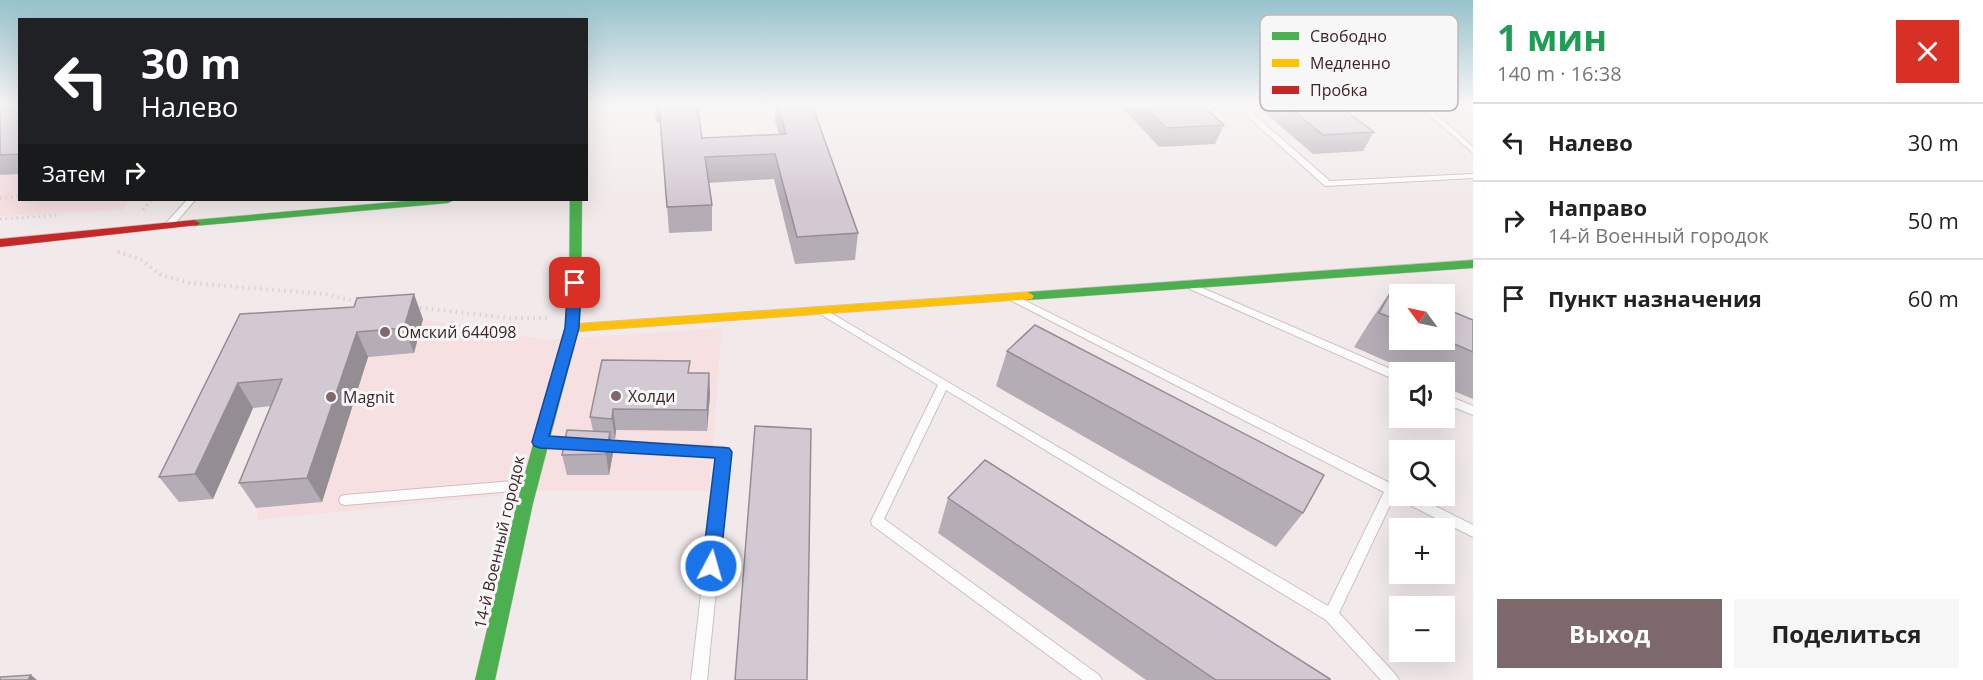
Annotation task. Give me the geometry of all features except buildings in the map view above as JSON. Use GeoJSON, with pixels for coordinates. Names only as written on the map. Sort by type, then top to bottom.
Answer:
{"type":"FeatureCollection","features":[{"type":"Feature","properties":{"kind":"street"},"geometry":{"type":"LineString","coordinates":[[0,243],[36,242],[169,225],[438,201]]}},
{"type":"Feature","properties":{"kind":"street","name":"14-й Военный городок"},"geometry":{"type":"LineString","coordinates":[[485,680],[501,598],[528,485],[572,323],[576,201]]}},
{"type":"Feature","properties":{"kind":"street"},"geometry":{"type":"LineString","coordinates":[[572,323],[821,310],[1473,264]]}},
{"type":"Feature","properties":{"kind":"lane"},"geometry":{"type":"LineString","coordinates":[[1274,137],[1328,184],[1473,176]]}},
{"type":"Feature","properties":{"kind":"lane"},"geometry":{"type":"LineString","coordinates":[[1457,137],[1473,151]]}},
{"type":"Feature","properties":{"kind":"lane"},"geometry":{"type":"LineString","coordinates":[[169,225],[190,201]]}},
{"type":"Feature","properties":{"kind":"lane"},"geometry":{"type":"LineString","coordinates":[[1187,284],[1389,373]]}},
{"type":"Feature","properties":{"kind":"lane"},"geometry":{"type":"LineString","coordinates":[[1011,297],[1389,489]]}},
{"type":"Feature","properties":{"kind":"lane"},"geometry":{"type":"LineString","coordinates":[[821,310],[1331,615],[1391,680]]}},
{"type":"Feature","properties":{"kind":"lane"},"geometry":{"type":"LineString","coordinates":[[944,384],[877,521],[1094,680]]}},
{"type":"Feature","properties":{"kind":"lane"},"geometry":{"type":"LineString","coordinates":[[1455,403],[1473,411]]}},
{"type":"Feature","properties":{"kind":"lane"},"geometry":{"type":"LineString","coordinates":[[540,442],[724,452],[699,680]]}},
{"type":"Feature","properties":{"kind":"lane"},"geometry":{"type":"LineString","coordinates":[[345,500],[528,485]]}},
{"type":"Feature","properties":{"kind":"lane"},"geometry":{"type":"LineString","coordinates":[[1331,615],[1390,506]]}},
{"type":"Feature","properties":{"kind":"lane"},"geometry":{"type":"LineString","coordinates":[[1423,506],[1473,531]]}},
{"type":"Feature","properties":{"kind":"path"},"geometry":{"type":"LineString","coordinates":[[0,198],[18,196]]}},
{"type":"Feature","properties":{"kind":"path"},"geometry":{"type":"LineString","coordinates":[[143,210],[150,201]]}},
{"type":"Feature","properties":{"kind":"path"},"geometry":{"type":"LineString","coordinates":[[116,251],[140,259],[161,275],[190,283],[325,294],[360,302]]}},
{"type":"Feature","properties":{"kind":"path"},"geometry":{"type":"LineString","coordinates":[[404,306],[572,323]]}},
{"type":"Feature","properties":{"kind":"shaded area"},"geometry":{"type":"Polygon","coordinates":[[[0,137],[18,137],[18,201],[129,201],[122,210],[0,216],[0,137]]]}},
{"type":"Feature","properties":{"kind":"shaded area"},"geometry":{"type":"Polygon","coordinates":[[[423,319],[548,340],[722,328],[709,491],[545,491],[258,520],[256,508],[315,354],[423,319]]]}},
{"type":"Feature","properties":{"kind":"traffic: fast"},"geometry":{"type":"LineString","coordinates":[[194,223],[437,201]]}},
{"type":"Feature","properties":{"kind":"traffic: fast"},"geometry":{"type":"LineString","coordinates":[[485,680],[525,503],[572,328],[575,303],[576,201]]}},
{"type":"Feature","properties":{"kind":"traffic: fast"},"geometry":{"type":"LineString","coordinates":[[1028,296],[1473,264]]}},
{"type":"Feature","properties":{"kind":"traffic: slow"},"geometry":{"type":"LineString","coordinates":[[572,328],[1028,296]]}},
{"type":"Feature","properties":{"kind":"traffic: jam"},"geometry":{"type":"LineString","coordinates":[[0,243],[194,223]]}},
{"type":"Feature","properties":{"kind":"place","name":"Омский 644098"},"geometry":{"type":"Point","coordinates":[385,332]}},
{"type":"Feature","properties":{"kind":"place","name":"Холди"},"geometry":{"type":"Point","coordinates":[616,396]}},
{"type":"Feature","properties":{"kind":"place","name":"Magnit"},"geometry":{"type":"Point","coordinates":[331,397]}},
{"type":"Feature","properties":{"kind":"route"},"geometry":{"type":"LineString","coordinates":[[575,283],[572,328],[540,442],[724,452],[711,566]]}}]}
